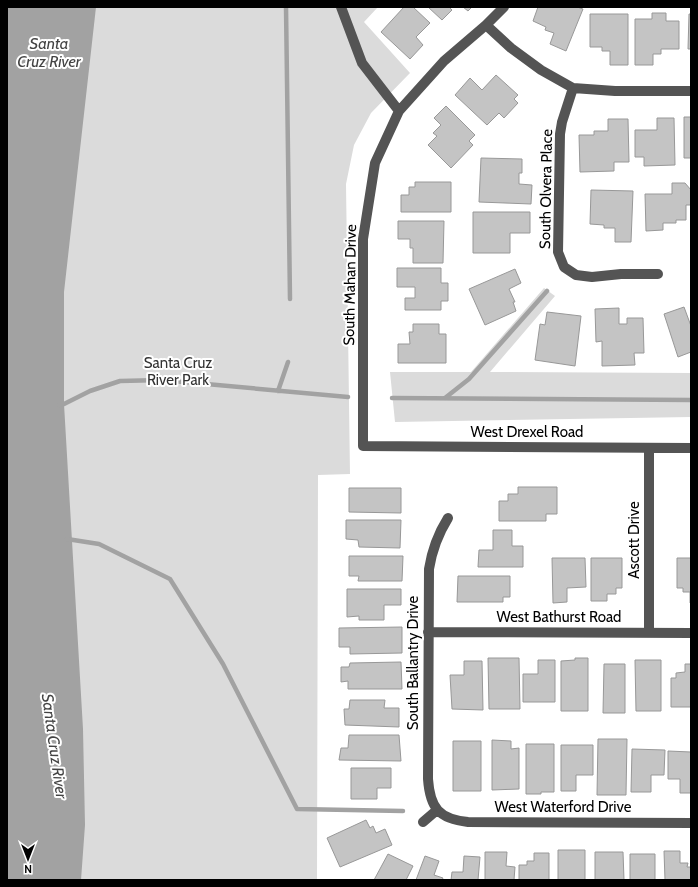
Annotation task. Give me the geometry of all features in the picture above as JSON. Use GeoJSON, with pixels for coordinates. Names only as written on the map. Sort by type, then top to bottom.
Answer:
{"type":"FeatureCollection","features":[{"type":"Feature","properties":{"kind":"street"},"geometry":{"type":"LineString","coordinates":[[341,7],[362,63],[399,110]]}},
{"type":"Feature","properties":{"kind":"street","name":"South Mahan Drive"},"geometry":{"type":"LineString","coordinates":[[363,446],[363,239],[375,163],[399,110],[444,61],[486,25],[504,7]]}},
{"type":"Feature","properties":{"kind":"street"},"geometry":{"type":"LineString","coordinates":[[486,25],[511,48],[541,70],[573,88],[615,91],[691,91]]}},
{"type":"Feature","properties":{"kind":"street","name":"South Olvera Place"},"geometry":{"type":"LineString","coordinates":[[573,88],[562,122],[560,134],[558,252],[564,267],[576,275],[592,277],[621,274],[658,274]]}},
{"type":"Feature","properties":{"kind":"street","name":"West Drexel Road"},"geometry":{"type":"LineString","coordinates":[[363,446],[691,448]]}},
{"type":"Feature","properties":{"kind":"street","name":"Ascott Drive"},"geometry":{"type":"LineString","coordinates":[[649,448],[649,633]]}},
{"type":"Feature","properties":{"kind":"street","name":"South Ballantry Drive"},"geometry":{"type":"LineString","coordinates":[[437,810],[428,790],[429,569],[435,542],[448,518]]}},
{"type":"Feature","properties":{"kind":"street","name":"West Bathurst Road"},"geometry":{"type":"LineString","coordinates":[[428,632],[691,633]]}},
{"type":"Feature","properties":{"kind":"street"},"geometry":{"type":"LineString","coordinates":[[422,822],[437,810]]}},
{"type":"Feature","properties":{"kind":"street","name":"West Waterford Drive"},"geometry":{"type":"LineString","coordinates":[[437,810],[446,817],[468,822],[691,823]]}},
{"type":"Feature","properties":{"kind":"green space","name":"Santa Cruz River Park"},"geometry":{"type":"Polygon","coordinates":[[[7,7],[378,7],[364,22],[410,73],[371,113],[354,145],[346,184],[350,474],[318,475],[317,880],[7,880],[7,7]]]}},
{"type":"Feature","properties":{"kind":"green space"},"geometry":{"type":"Polygon","coordinates":[[[544,288],[555,296],[490,372],[691,373],[691,417],[395,422],[390,372],[471,372],[544,288]]]}},
{"type":"Feature","properties":{"kind":"water","name":"Santa Cruz River"},"geometry":{"type":"Polygon","coordinates":[[[7,7],[96,7],[64,292],[64,404],[83,729],[85,825],[81,880],[7,880],[7,7]]]}},
{"type":"Feature","properties":{"kind":"building"},"geometry":{"type":"Polygon","coordinates":[[[404,7],[413,7],[430,23],[416,37],[423,45],[410,59],[381,32],[404,7]]]}},
{"type":"Feature","properties":{"kind":"building"},"geometry":{"type":"Polygon","coordinates":[[[428,7],[449,7],[452,10],[442,20],[428,7]]]}},
{"type":"Feature","properties":{"kind":"building"},"geometry":{"type":"Polygon","coordinates":[[[463,7],[472,7],[468,11],[463,7]]]}},
{"type":"Feature","properties":{"kind":"building"},"geometry":{"type":"Polygon","coordinates":[[[538,7],[577,7],[583,9],[566,51],[550,44],[554,33],[545,30],[546,27],[533,21],[538,7]]]}},
{"type":"Feature","properties":{"kind":"building"},"geometry":{"type":"Polygon","coordinates":[[[652,13],[666,13],[666,21],[679,21],[679,49],[661,49],[661,54],[653,54],[653,65],[635,65],[635,19],[652,19],[652,13]]]}},
{"type":"Feature","properties":{"kind":"building"},"geometry":{"type":"Polygon","coordinates":[[[590,14],[628,14],[628,65],[610,65],[610,51],[602,51],[602,47],[590,47],[590,14]]]}},
{"type":"Feature","properties":{"kind":"building"},"geometry":{"type":"Polygon","coordinates":[[[689,14],[691,14],[691,49],[688,49],[689,14]]]}},
{"type":"Feature","properties":{"kind":"building"},"geometry":{"type":"Polygon","coordinates":[[[496,75],[518,95],[514,99],[518,103],[504,118],[499,113],[487,125],[455,95],[470,78],[482,90],[496,75]]]}},
{"type":"Feature","properties":{"kind":"building"},"geometry":{"type":"Polygon","coordinates":[[[446,106],[475,135],[469,141],[473,145],[451,168],[428,145],[437,136],[433,133],[441,125],[434,118],[446,106]]]}},
{"type":"Feature","properties":{"kind":"building"},"geometry":{"type":"Polygon","coordinates":[[[684,117],[691,117],[691,158],[684,158],[684,117]]]}},
{"type":"Feature","properties":{"kind":"building"},"geometry":{"type":"Polygon","coordinates":[[[657,118],[674,118],[675,165],[644,166],[644,157],[635,157],[635,130],[657,130],[657,118]]]}},
{"type":"Feature","properties":{"kind":"building"},"geometry":{"type":"Polygon","coordinates":[[[608,119],[628,119],[629,162],[614,162],[614,171],[580,172],[579,135],[594,135],[594,131],[608,131],[608,119]]]}},
{"type":"Feature","properties":{"kind":"building"},"geometry":{"type":"Polygon","coordinates":[[[481,158],[522,159],[522,173],[519,173],[519,184],[532,185],[531,204],[479,202],[481,158]]]}},
{"type":"Feature","properties":{"kind":"building"},"geometry":{"type":"Polygon","coordinates":[[[415,182],[451,182],[451,212],[401,212],[401,195],[409,195],[409,187],[415,187],[415,182]]]}},
{"type":"Feature","properties":{"kind":"building"},"geometry":{"type":"Polygon","coordinates":[[[672,183],[685,183],[691,190],[691,205],[686,205],[686,220],[676,220],[676,223],[663,223],[663,230],[646,231],[645,194],[672,194],[672,183]]]}},
{"type":"Feature","properties":{"kind":"building"},"geometry":{"type":"Polygon","coordinates":[[[591,190],[633,191],[631,242],[615,242],[615,228],[604,228],[604,225],[590,224],[591,190]]]}},
{"type":"Feature","properties":{"kind":"building"},"geometry":{"type":"Polygon","coordinates":[[[473,212],[530,212],[530,233],[510,233],[510,253],[473,253],[473,212]]]}},
{"type":"Feature","properties":{"kind":"building"},"geometry":{"type":"Polygon","coordinates":[[[398,221],[444,221],[443,263],[413,263],[413,248],[410,248],[410,239],[398,239],[398,221]]]}},
{"type":"Feature","properties":{"kind":"building"},"geometry":{"type":"Polygon","coordinates":[[[397,268],[441,268],[441,283],[448,283],[448,301],[441,301],[441,310],[405,310],[405,298],[415,298],[415,287],[397,287],[397,268]]]}},
{"type":"Feature","properties":{"kind":"building"},"geometry":{"type":"Polygon","coordinates":[[[515,269],[521,283],[509,289],[515,302],[513,302],[516,311],[485,325],[469,289],[515,269]]]}},
{"type":"Feature","properties":{"kind":"building"},"geometry":{"type":"Polygon","coordinates":[[[684,307],[691,326],[691,352],[678,357],[664,314],[684,307]]]}},
{"type":"Feature","properties":{"kind":"building"},"geometry":{"type":"Polygon","coordinates":[[[619,308],[619,324],[627,324],[627,318],[643,318],[644,353],[634,353],[635,365],[602,366],[602,341],[596,342],[595,309],[619,308]]]}},
{"type":"Feature","properties":{"kind":"building"},"geometry":{"type":"Polygon","coordinates":[[[547,312],[581,316],[575,366],[535,360],[540,324],[545,325],[547,312]]]}},
{"type":"Feature","properties":{"kind":"building"},"geometry":{"type":"Polygon","coordinates":[[[413,324],[439,324],[439,334],[446,334],[446,363],[398,363],[398,344],[410,344],[409,332],[413,332],[413,324]]]}},
{"type":"Feature","properties":{"kind":"building"},"geometry":{"type":"Polygon","coordinates":[[[518,487],[557,487],[557,514],[546,514],[546,521],[499,521],[499,501],[508,501],[508,494],[518,494],[518,487]]]}},
{"type":"Feature","properties":{"kind":"building"},"geometry":{"type":"Polygon","coordinates":[[[349,488],[401,488],[401,513],[349,512],[349,488]]]}},
{"type":"Feature","properties":{"kind":"building"},"geometry":{"type":"Polygon","coordinates":[[[346,520],[401,520],[400,548],[359,547],[358,540],[346,539],[346,520]]]}},
{"type":"Feature","properties":{"kind":"building"},"geometry":{"type":"Polygon","coordinates":[[[493,530],[512,530],[512,546],[523,546],[523,567],[478,567],[479,550],[493,550],[493,530]]]}},
{"type":"Feature","properties":{"kind":"building"},"geometry":{"type":"Polygon","coordinates":[[[349,556],[403,556],[402,581],[358,581],[359,576],[349,576],[349,556]]]}},
{"type":"Feature","properties":{"kind":"building"},"geometry":{"type":"Polygon","coordinates":[[[552,558],[585,558],[586,587],[567,588],[567,602],[553,603],[552,558]]]}},
{"type":"Feature","properties":{"kind":"building"},"geometry":{"type":"Polygon","coordinates":[[[591,558],[622,558],[622,588],[616,588],[616,594],[607,594],[607,601],[591,601],[591,558]]]}},
{"type":"Feature","properties":{"kind":"building"},"geometry":{"type":"Polygon","coordinates":[[[677,558],[691,558],[691,603],[690,592],[683,592],[683,588],[677,588],[677,558]]]}},
{"type":"Feature","properties":{"kind":"building"},"geometry":{"type":"Polygon","coordinates":[[[458,576],[510,576],[510,597],[503,597],[503,602],[457,602],[458,576]]]}},
{"type":"Feature","properties":{"kind":"building"},"geometry":{"type":"Polygon","coordinates":[[[347,589],[401,589],[401,605],[384,605],[384,620],[359,620],[359,616],[347,617],[347,589]]]}},
{"type":"Feature","properties":{"kind":"building"},"geometry":{"type":"Polygon","coordinates":[[[402,627],[402,653],[350,654],[350,647],[339,647],[339,628],[402,627]]]}},
{"type":"Feature","properties":{"kind":"building"},"geometry":{"type":"Polygon","coordinates":[[[488,658],[519,658],[520,709],[489,709],[488,658]]]}},
{"type":"Feature","properties":{"kind":"building"},"geometry":{"type":"Polygon","coordinates":[[[575,658],[588,658],[588,711],[561,711],[561,661],[575,660],[575,658]]]}},
{"type":"Feature","properties":{"kind":"building"},"geometry":{"type":"Polygon","coordinates":[[[538,660],[555,660],[555,702],[523,702],[523,674],[538,674],[538,660]]]}},
{"type":"Feature","properties":{"kind":"building"},"geometry":{"type":"Polygon","coordinates":[[[635,660],[661,660],[661,711],[636,711],[635,660]]]}},
{"type":"Feature","properties":{"kind":"building"},"geometry":{"type":"Polygon","coordinates":[[[464,661],[482,661],[483,710],[452,709],[450,675],[464,675],[464,661]]]}},
{"type":"Feature","properties":{"kind":"building"},"geometry":{"type":"Polygon","coordinates":[[[401,662],[402,689],[348,689],[348,681],[341,682],[341,667],[349,667],[350,663],[401,662]]]}},
{"type":"Feature","properties":{"kind":"building"},"geometry":{"type":"Polygon","coordinates":[[[604,664],[625,664],[625,713],[603,713],[604,664]]]}},
{"type":"Feature","properties":{"kind":"building"},"geometry":{"type":"Polygon","coordinates":[[[685,664],[691,664],[691,707],[671,707],[671,678],[676,678],[676,673],[685,672],[685,664]]]}},
{"type":"Feature","properties":{"kind":"building"},"geometry":{"type":"Polygon","coordinates":[[[350,700],[385,700],[384,708],[399,708],[399,727],[345,725],[344,709],[349,709],[350,700]]]}},
{"type":"Feature","properties":{"kind":"building"},"geometry":{"type":"Polygon","coordinates":[[[349,735],[399,735],[401,761],[339,760],[341,748],[348,748],[349,735]]]}},
{"type":"Feature","properties":{"kind":"building"},"geometry":{"type":"Polygon","coordinates":[[[598,739],[627,739],[626,795],[597,795],[598,739]]]}},
{"type":"Feature","properties":{"kind":"building"},"geometry":{"type":"Polygon","coordinates":[[[492,740],[511,741],[511,749],[519,748],[519,789],[492,790],[492,740]]]}},
{"type":"Feature","properties":{"kind":"building"},"geometry":{"type":"Polygon","coordinates":[[[453,741],[481,741],[481,791],[453,791],[453,741]]]}},
{"type":"Feature","properties":{"kind":"building"},"geometry":{"type":"Polygon","coordinates":[[[526,744],[554,744],[554,792],[526,794],[526,744]]]}},
{"type":"Feature","properties":{"kind":"building"},"geometry":{"type":"Polygon","coordinates":[[[561,745],[593,745],[593,775],[576,775],[576,791],[561,791],[561,745]]]}},
{"type":"Feature","properties":{"kind":"building"},"geometry":{"type":"Polygon","coordinates":[[[632,749],[665,750],[664,775],[651,775],[651,792],[631,792],[632,749]]]}},
{"type":"Feature","properties":{"kind":"building"},"geometry":{"type":"Polygon","coordinates":[[[668,751],[691,752],[691,793],[680,793],[680,779],[668,779],[668,751]]]}},
{"type":"Feature","properties":{"kind":"building"},"geometry":{"type":"Polygon","coordinates":[[[351,768],[391,768],[391,788],[377,788],[377,799],[351,799],[351,768]]]}},
{"type":"Feature","properties":{"kind":"building"},"geometry":{"type":"Polygon","coordinates":[[[366,820],[370,828],[373,826],[376,833],[385,829],[392,845],[340,867],[327,838],[366,820]]]}},
{"type":"Feature","properties":{"kind":"building"},"geometry":{"type":"Polygon","coordinates":[[[558,850],[585,850],[585,880],[558,880],[558,850]]]}},
{"type":"Feature","properties":{"kind":"building"},"geometry":{"type":"Polygon","coordinates":[[[664,851],[680,851],[680,863],[688,863],[687,867],[691,867],[691,880],[665,880],[664,851]]]}},
{"type":"Feature","properties":{"kind":"building"},"geometry":{"type":"Polygon","coordinates":[[[485,852],[507,852],[506,866],[515,867],[514,880],[485,880],[485,852]]]}},
{"type":"Feature","properties":{"kind":"building"},"geometry":{"type":"Polygon","coordinates":[[[595,852],[623,852],[624,880],[595,880],[595,852]]]}},
{"type":"Feature","properties":{"kind":"building"},"geometry":{"type":"Polygon","coordinates":[[[534,853],[549,853],[549,880],[519,880],[519,865],[527,865],[527,861],[534,861],[534,853]]]}},
{"type":"Feature","properties":{"kind":"building"},"geometry":{"type":"Polygon","coordinates":[[[388,854],[413,866],[406,880],[374,880],[388,854]]]}},
{"type":"Feature","properties":{"kind":"building"},"geometry":{"type":"Polygon","coordinates":[[[630,854],[655,854],[655,880],[630,880],[630,854]]]}},
{"type":"Feature","properties":{"kind":"building"},"geometry":{"type":"Polygon","coordinates":[[[425,856],[439,861],[434,875],[443,878],[442,880],[416,880],[425,856]]]}},
{"type":"Feature","properties":{"kind":"building"},"geometry":{"type":"Polygon","coordinates":[[[464,856],[480,857],[478,880],[451,880],[452,872],[463,872],[464,856]]]}},
{"type":"Feature","properties":{"kind":"waterway"},"geometry":{"type":"LineString","coordinates":[[286,7],[290,299]]}},
{"type":"Feature","properties":{"kind":"waterway"},"geometry":{"type":"LineString","coordinates":[[445,398],[469,379],[547,291]]}},
{"type":"Feature","properties":{"kind":"waterway"},"geometry":{"type":"LineString","coordinates":[[278,391],[288,362]]}},
{"type":"Feature","properties":{"kind":"waterway"},"geometry":{"type":"LineString","coordinates":[[59,405],[90,391],[120,381],[162,380],[348,397]]}},
{"type":"Feature","properties":{"kind":"waterway"},"geometry":{"type":"LineString","coordinates":[[392,398],[691,400]]}},
{"type":"Feature","properties":{"kind":"waterway"},"geometry":{"type":"LineString","coordinates":[[67,539],[99,544],[170,579],[223,664],[297,809],[403,811]]}}]}
